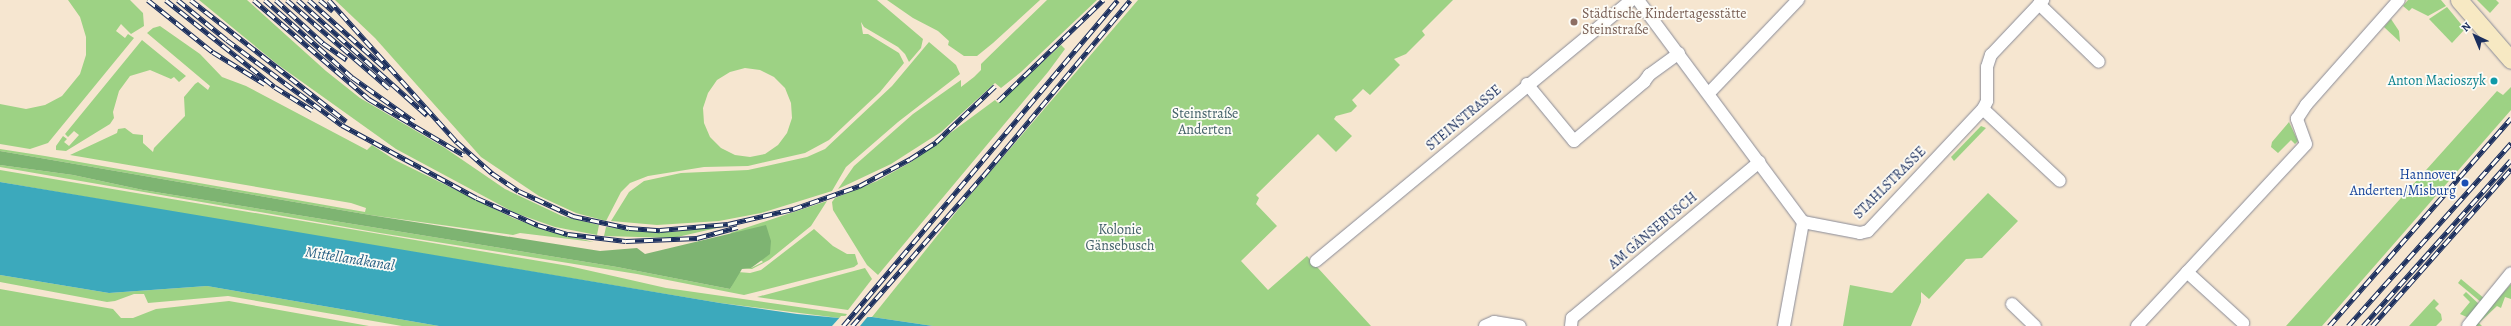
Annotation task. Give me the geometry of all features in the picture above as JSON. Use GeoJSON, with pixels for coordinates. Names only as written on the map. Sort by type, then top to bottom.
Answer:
{"type":"FeatureCollection","features":[{"type":"Feature","properties":{"kind":"main road"},"geometry":{"type":"LineString","coordinates":[[2459,0],[2511,60]]}},
{"type":"Feature","properties":{"kind":"street","name":"STEINSTRASSE"},"geometry":{"type":"LineString","coordinates":[[1316,261],[1528,84],[1632,0]]}},
{"type":"Feature","properties":{"kind":"street"},"geometry":{"type":"LineString","coordinates":[[1638,0],[1709,93],[1803,222],[1784,326]]}},
{"type":"Feature","properties":{"kind":"street"},"geometry":{"type":"LineString","coordinates":[[1709,93],[1798,0]]}},
{"type":"Feature","properties":{"kind":"street"},"geometry":{"type":"LineString","coordinates":[[2137,326],[2306,144],[2298,119],[2306,105],[2399,0]]}},
{"type":"Feature","properties":{"kind":"street"},"geometry":{"type":"LineString","coordinates":[[2041,2],[2099,62]]}},
{"type":"Feature","properties":{"kind":"street","name":"STAHLSTRASSE"},"geometry":{"type":"LineString","coordinates":[[1803,222],[1860,233],[1868,231],[1982,109],[1987,101],[1987,67],[1991,55],[2041,2]]}},
{"type":"Feature","properties":{"kind":"street"},"geometry":{"type":"LineString","coordinates":[[1528,84],[1574,141],[1644,82],[1649,75],[1679,53]]}},
{"type":"Feature","properties":{"kind":"street"},"geometry":{"type":"LineString","coordinates":[[1982,109],[2060,181]]}},
{"type":"Feature","properties":{"kind":"street","name":"AM GÄNSEBUSCH"},"geometry":{"type":"LineString","coordinates":[[1571,326],[1572,318],[1759,162]]}},
{"type":"Feature","properties":{"kind":"street"},"geometry":{"type":"LineString","coordinates":[[2187,272],[2243,323]]}},
{"type":"Feature","properties":{"kind":"street"},"geometry":{"type":"LineString","coordinates":[[2468,326],[2511,273]]}},
{"type":"Feature","properties":{"kind":"street"},"geometry":{"type":"LineString","coordinates":[[2012,304],[2029,324]]}},
{"type":"Feature","properties":{"kind":"street"},"geometry":{"type":"LineString","coordinates":[[1485,326],[1494,322],[1520,326]]}},
{"type":"Feature","properties":{"kind":"green space"},"geometry":{"type":"Polygon","coordinates":[[[68,0],[130,0],[143,13],[144,26],[131,34],[121,24],[116,31],[125,38],[128,34],[134,38],[48,143],[30,149],[0,144],[0,104],[26,109],[45,105],[62,96],[80,74],[86,55],[86,37],[80,17],[68,0]]]}},
{"type":"Feature","properties":{"kind":"green space"},"geometry":{"type":"Polygon","coordinates":[[[199,0],[247,0],[326,71],[360,98],[445,148],[505,189],[562,216],[599,225],[597,235],[555,227],[515,213],[396,149],[277,64],[199,0]]]}},
{"type":"Feature","properties":{"kind":"green space"},"geometry":{"type":"Polygon","coordinates":[[[335,0],[877,0],[923,39],[921,48],[909,62],[905,54],[898,47],[864,27],[861,22],[863,34],[868,34],[899,53],[904,63],[880,92],[829,140],[805,153],[748,166],[704,167],[648,176],[630,183],[621,192],[606,221],[576,213],[539,196],[481,157],[375,38],[335,0]],[[745,68],[730,72],[717,80],[708,93],[703,108],[704,123],[710,137],[721,148],[735,155],[750,157],[765,154],[778,145],[787,133],[792,118],[791,103],[785,88],[774,77],[760,70],[745,68]]]}},
{"type":"Feature","properties":{"kind":"green space"},"geometry":{"type":"Polygon","coordinates":[[[887,0],[1040,0],[977,56],[964,56],[948,45],[949,41],[938,31],[913,18],[887,0]]]}},
{"type":"Feature","properties":{"kind":"green space"},"geometry":{"type":"Polygon","coordinates":[[[1047,0],[1097,0],[1021,72],[1001,88],[995,83],[941,132],[891,164],[838,189],[854,166],[913,114],[961,80],[961,87],[974,77],[981,70],[981,64],[1047,0]]]}},
{"type":"Feature","properties":{"kind":"green space"},"geometry":{"type":"Polygon","coordinates":[[[1138,0],[1453,0],[1422,31],[1425,35],[1406,54],[1394,59],[1400,65],[1370,95],[1363,89],[1352,100],[1357,106],[1351,112],[1336,116],[1334,119],[1352,136],[1336,152],[1318,134],[1256,195],[1259,198],[1256,204],[1277,226],[1241,261],[1268,290],[1307,256],[1371,326],[933,326],[872,317],[965,201],[1138,0]]]}},
{"type":"Feature","properties":{"kind":"green space"},"geometry":{"type":"Polygon","coordinates":[[[2408,0],[2441,0],[2446,6],[2428,16],[2412,8],[2409,11],[2403,6],[2408,0]]]}},
{"type":"Feature","properties":{"kind":"green space"},"geometry":{"type":"Polygon","coordinates":[[[2477,0],[2496,0],[2499,3],[2490,13],[2477,0]]]}},
{"type":"Feature","properties":{"kind":"green space"},"geometry":{"type":"Polygon","coordinates":[[[2447,7],[2465,29],[2452,43],[2429,19],[2447,7]]]}},
{"type":"Feature","properties":{"kind":"green space"},"geometry":{"type":"Polygon","coordinates":[[[2391,19],[2399,31],[2400,42],[2384,27],[2391,19]]]}},
{"type":"Feature","properties":{"kind":"green space"},"geometry":{"type":"Polygon","coordinates":[[[160,26],[200,54],[222,77],[246,86],[367,150],[372,145],[395,160],[513,218],[548,231],[594,242],[520,233],[513,235],[370,215],[0,151],[0,149],[45,156],[365,212],[366,208],[351,203],[70,155],[117,133],[118,129],[125,128],[133,134],[143,135],[143,143],[153,152],[154,148],[185,116],[184,97],[195,84],[198,82],[208,90],[210,86],[147,33],[153,28],[160,26]]]}},
{"type":"Feature","properties":{"kind":"green space"},"geometry":{"type":"Polygon","coordinates":[[[142,40],[186,76],[179,82],[174,77],[171,79],[150,70],[130,76],[119,91],[113,112],[114,118],[110,124],[66,151],[56,150],[56,146],[63,136],[67,139],[64,142],[69,146],[79,135],[74,131],[68,137],[65,134],[142,40]]]}},
{"type":"Feature","properties":{"kind":"green space"},"geometry":{"type":"Polygon","coordinates":[[[929,42],[956,65],[960,74],[898,122],[846,167],[832,191],[761,213],[719,221],[657,225],[611,221],[629,192],[644,181],[681,173],[748,170],[807,157],[825,149],[892,86],[929,42]]]}},
{"type":"Feature","properties":{"kind":"green space"},"geometry":{"type":"Polygon","coordinates":[[[1061,45],[1065,49],[1048,72],[878,275],[867,265],[833,210],[832,202],[835,198],[877,181],[911,162],[995,100],[998,103],[1061,45]]]}},
{"type":"Feature","properties":{"kind":"green space"},"geometry":{"type":"Polygon","coordinates":[[[2511,87],[2511,110],[2322,326],[2286,326],[2497,91],[2503,95],[2511,87]]]}},
{"type":"Feature","properties":{"kind":"green space"},"geometry":{"type":"Polygon","coordinates":[[[2289,122],[2298,141],[2295,144],[2291,140],[2278,153],[2271,147],[2272,142],[2289,122]]]}},
{"type":"Feature","properties":{"kind":"green space"},"geometry":{"type":"Polygon","coordinates":[[[1981,126],[1986,128],[1954,161],[1951,157],[1981,126]]]}},
{"type":"Feature","properties":{"kind":"green space"},"geometry":{"type":"Polygon","coordinates":[[[0,151],[370,215],[600,251],[637,248],[645,254],[766,225],[771,241],[770,254],[751,268],[742,269],[730,289],[617,267],[143,190],[73,175],[0,165],[0,151]]]}},
{"type":"Feature","properties":{"kind":"green space"},"geometry":{"type":"Polygon","coordinates":[[[0,165],[73,175],[143,190],[617,267],[730,289],[738,272],[750,273],[761,270],[814,229],[833,246],[847,254],[855,254],[858,264],[854,267],[744,295],[637,274],[380,233],[0,167],[0,165]]]}},
{"type":"Feature","properties":{"kind":"green space"},"geometry":{"type":"Polygon","coordinates":[[[0,170],[569,266],[666,288],[847,314],[844,318],[839,318],[720,303],[207,218],[0,182],[0,170]]]}},
{"type":"Feature","properties":{"kind":"green space"},"geometry":{"type":"Polygon","coordinates":[[[1988,193],[2018,221],[1982,258],[1966,259],[1929,299],[1921,292],[1921,302],[1911,326],[1843,326],[1850,285],[1892,293],[1988,193]]]}},
{"type":"Feature","properties":{"kind":"green space"},"geometry":{"type":"Polygon","coordinates":[[[827,201],[811,226],[769,260],[752,269],[741,269],[751,268],[763,262],[730,233],[827,201]]]}},
{"type":"Feature","properties":{"kind":"green space"},"geometry":{"type":"Polygon","coordinates":[[[743,222],[673,238],[604,236],[606,227],[672,232],[743,222]]]}},
{"type":"Feature","properties":{"kind":"green space"},"geometry":{"type":"Polygon","coordinates":[[[865,268],[872,279],[848,310],[757,297],[865,268]]]}},
{"type":"Feature","properties":{"kind":"green space"},"geometry":{"type":"Polygon","coordinates":[[[0,275],[109,293],[207,286],[439,326],[402,326],[228,296],[148,303],[144,294],[134,294],[115,301],[107,302],[0,282],[0,275]]]}},
{"type":"Feature","properties":{"kind":"green space"},"geometry":{"type":"Polygon","coordinates":[[[2461,279],[2485,299],[2482,303],[2458,283],[2461,279]]]}},
{"type":"Feature","properties":{"kind":"green space"},"geometry":{"type":"Polygon","coordinates":[[[2511,284],[2511,299],[2505,297],[2501,308],[2497,306],[2479,323],[2482,326],[2473,326],[2511,284]]]}},
{"type":"Feature","properties":{"kind":"green space"},"geometry":{"type":"Polygon","coordinates":[[[0,289],[113,309],[121,318],[133,318],[156,309],[229,301],[369,326],[0,326],[0,289]]]}},
{"type":"Feature","properties":{"kind":"green space"},"geometry":{"type":"Polygon","coordinates":[[[2466,292],[2480,305],[2469,318],[2460,314],[2470,302],[2463,295],[2466,292]]]}},
{"type":"Feature","properties":{"kind":"green space"},"geometry":{"type":"Polygon","coordinates":[[[2434,299],[2439,304],[2435,308],[2441,314],[2442,320],[2436,326],[2409,326],[2434,299]]]}},
{"type":"Feature","properties":{"kind":"water","name":"Mittellandkanal"},"geometry":{"type":"Polygon","coordinates":[[[0,182],[720,303],[797,314],[839,318],[872,317],[933,326],[439,326],[207,286],[109,293],[0,275],[0,182]]]}},
{"type":"Feature","properties":{"kind":"pier"},"geometry":{"type":"Polygon","coordinates":[[[869,315],[860,326],[832,326],[841,316],[869,315]]]}},
{"type":"Feature","properties":{"kind":"railway"},"geometry":{"type":"LineString","coordinates":[[148,0],[213,52],[265,84]]}},
{"type":"Feature","properties":{"kind":"railway"},"geometry":{"type":"LineString","coordinates":[[166,0],[275,87],[312,110]]}},
{"type":"Feature","properties":{"kind":"railway"},"geometry":{"type":"LineString","coordinates":[[178,0],[227,40],[342,125],[477,198],[538,225],[568,234],[626,241],[697,238],[738,227]]}},
{"type":"Feature","properties":{"kind":"railway"},"geometry":{"type":"LineString","coordinates":[[191,0],[346,121]]}},
{"type":"Feature","properties":{"kind":"railway"},"geometry":{"type":"LineString","coordinates":[[254,0],[369,99],[464,155]]}},
{"type":"Feature","properties":{"kind":"railway"},"geometry":{"type":"LineString","coordinates":[[265,0],[352,77],[414,121]]}},
{"type":"Feature","properties":{"kind":"railway"},"geometry":{"type":"LineString","coordinates":[[276,0],[323,43],[347,60]]}},
{"type":"Feature","properties":{"kind":"railway"},"geometry":{"type":"LineString","coordinates":[[287,0],[389,88]]}},
{"type":"Feature","properties":{"kind":"railway"},"geometry":{"type":"LineString","coordinates":[[298,0],[427,115]]}},
{"type":"Feature","properties":{"kind":"railway"},"geometry":{"type":"LineString","coordinates":[[309,0],[386,69]]}},
{"type":"Feature","properties":{"kind":"railway"},"geometry":{"type":"LineString","coordinates":[[320,0],[333,11]]}},
{"type":"Feature","properties":{"kind":"railway"},"geometry":{"type":"LineString","coordinates":[[329,0],[457,142],[492,173],[519,191],[573,216],[629,228],[660,230],[728,224],[793,209],[859,186],[910,159],[936,142],[995,86]]}},
{"type":"Feature","properties":{"kind":"railway"},"geometry":{"type":"LineString","coordinates":[[998,101],[1103,0]]}},
{"type":"Feature","properties":{"kind":"railway"},"geometry":{"type":"LineString","coordinates":[[843,326],[1118,0]]}},
{"type":"Feature","properties":{"kind":"railway"},"geometry":{"type":"LineString","coordinates":[[852,326],[983,176],[1130,0]]}},
{"type":"Feature","properties":{"kind":"railway"},"geometry":{"type":"LineString","coordinates":[[2329,326],[2511,118]]}},
{"type":"Feature","properties":{"kind":"railway"},"geometry":{"type":"LineString","coordinates":[[2348,326],[2511,143]]}},
{"type":"Feature","properties":{"kind":"railway"},"geometry":{"type":"LineString","coordinates":[[2363,326],[2511,160]]}},
{"type":"Feature","properties":{"kind":"railway"},"geometry":{"type":"LineString","coordinates":[[2372,326],[2511,169]]}},
{"type":"Feature","properties":{"kind":"place","name":"Städtische Kindertagesstätte Steinstraße"},"geometry":{"type":"Point","coordinates":[1574,22]}},
{"type":"Feature","properties":{"kind":"place","name":"Anton Macioszyk"},"geometry":{"type":"Point","coordinates":[2494,81]}},
{"type":"Feature","properties":{"kind":"place","name":"Hannover Anderten/Misburg"},"geometry":{"type":"Point","coordinates":[2465,183]}},
{"type":"Feature","properties":{"kind":"park label","name":"Steinstraße Anderten"},"geometry":{"type":"Point","coordinates":[1205,122]}},
{"type":"Feature","properties":{"kind":"park label","name":"Kolonie Gänsebusch"},"geometry":{"type":"Point","coordinates":[1120,238]}}]}
